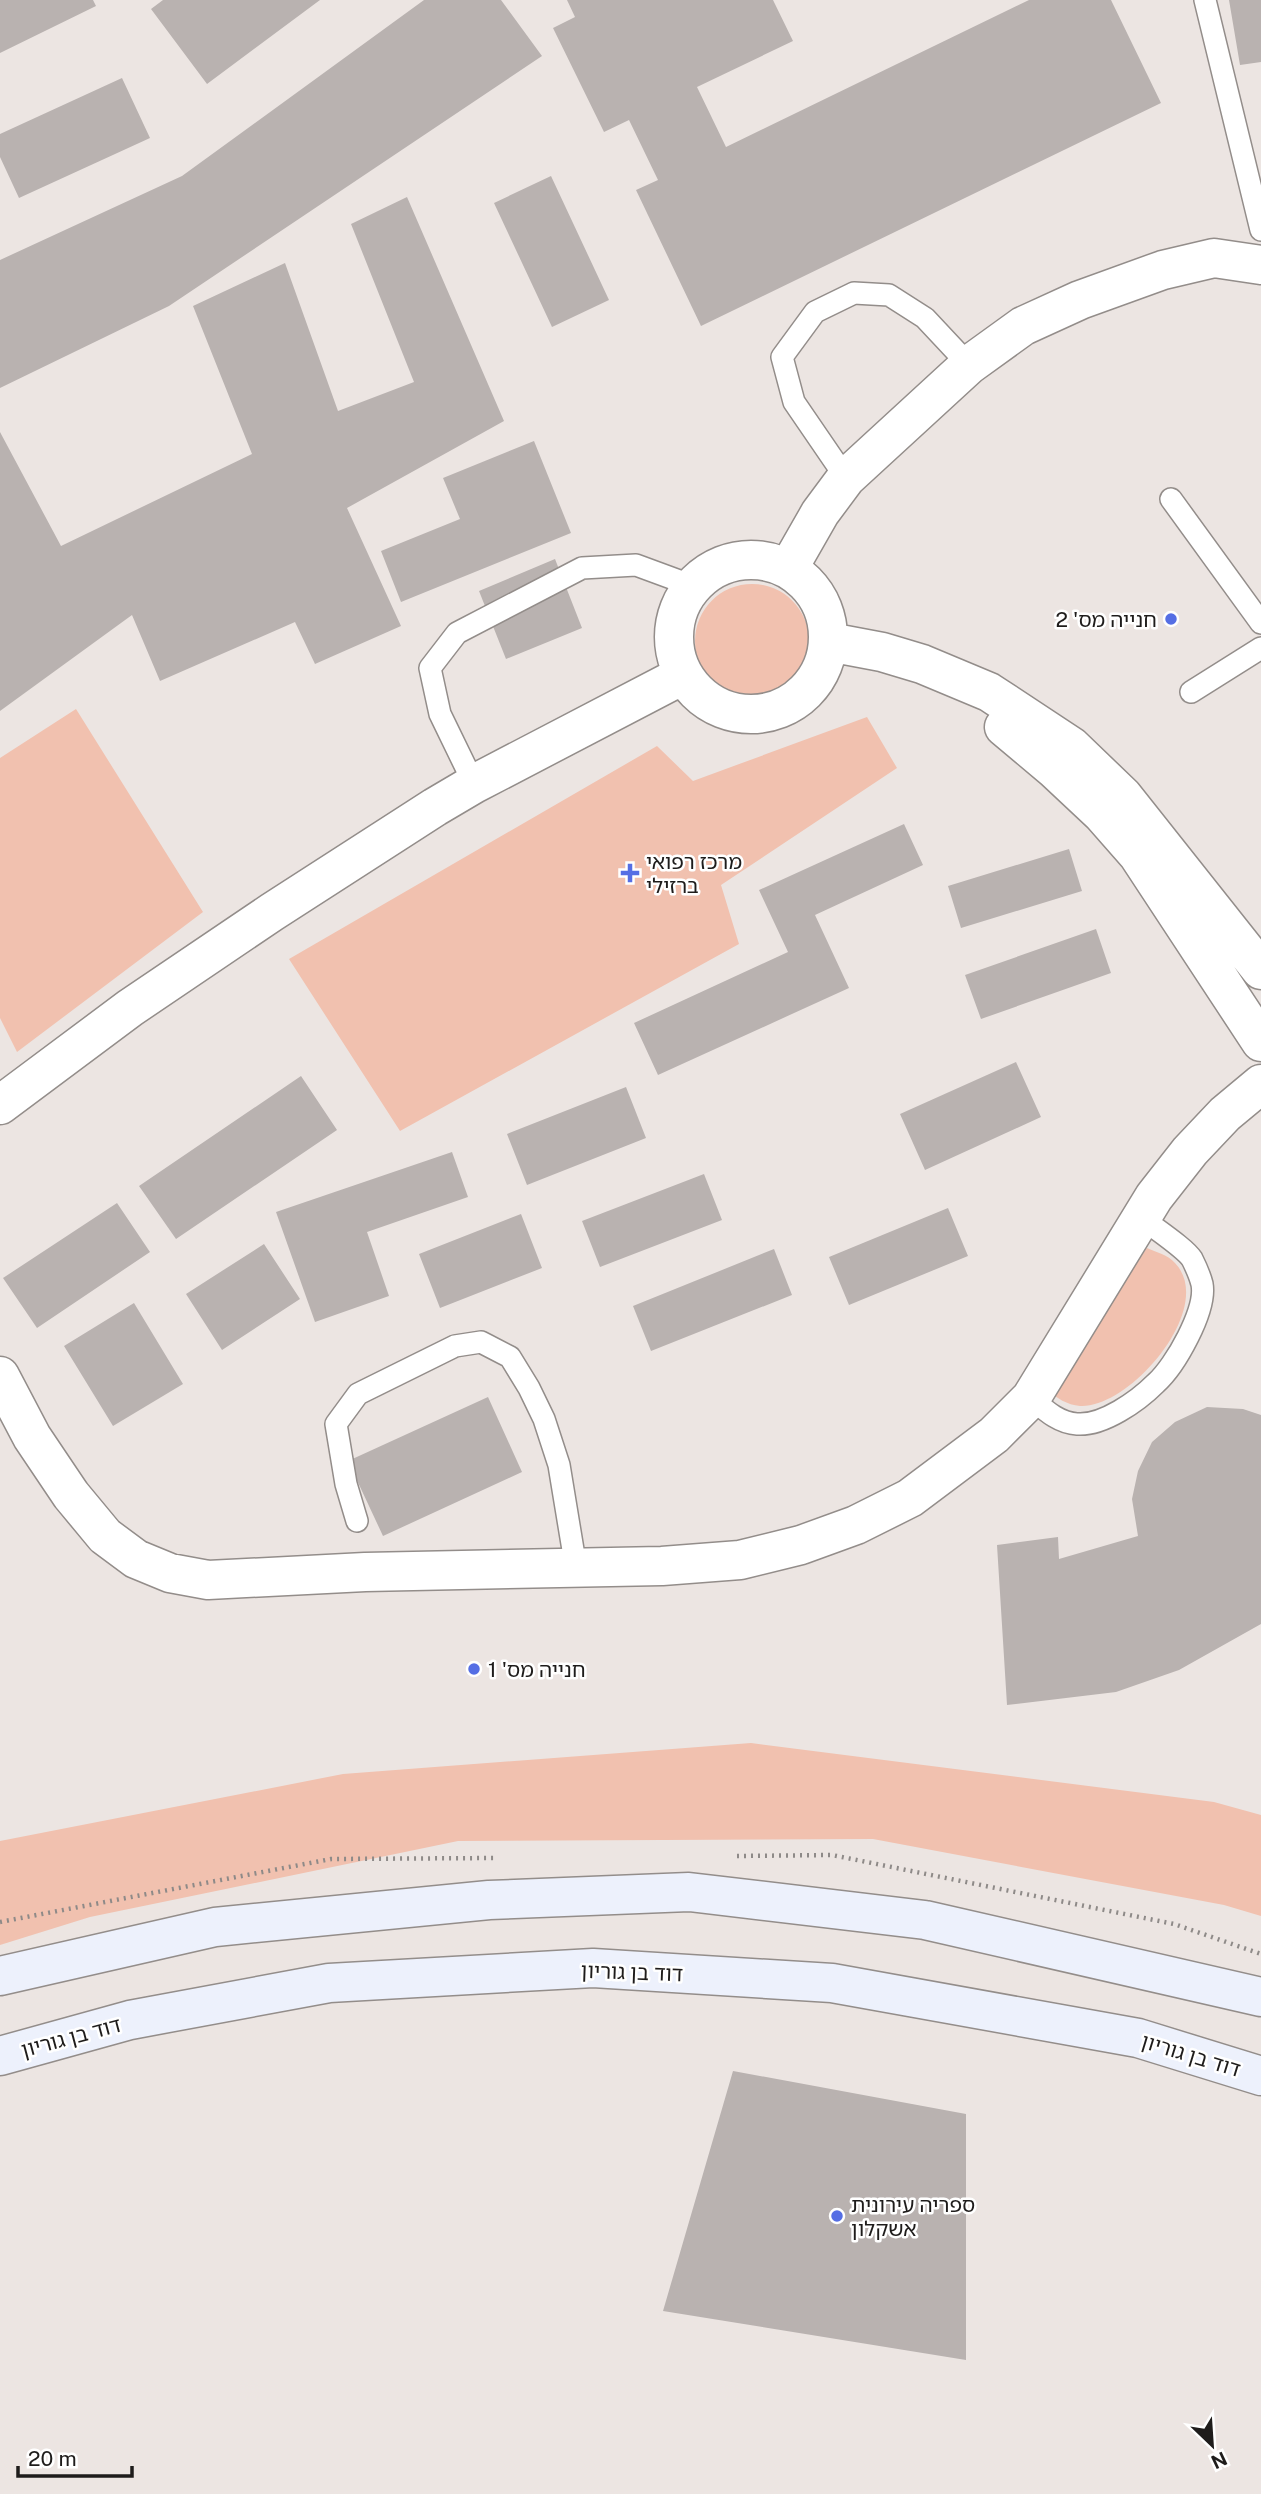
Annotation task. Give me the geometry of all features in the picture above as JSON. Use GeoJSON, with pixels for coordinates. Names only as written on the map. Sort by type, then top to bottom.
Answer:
{"type":"FeatureCollection","features":[{"type":"Feature","properties":{"kind":"main road"},"geometry":{"type":"LineString","coordinates":[[0,1976],[215,1927],[489,1900],[689,1892],[925,1920],[1261,1997]]}},
{"type":"Feature","properties":{"kind":"main road","name":"דוד בן גוריון"},"geometry":{"type":"LineString","coordinates":[[0,2056],[130,2020],[329,1983],[593,1968],[831,1983],[1138,2038],[1261,2076]]}},
{"type":"Feature","properties":{"kind":"street"},"geometry":{"type":"LineString","coordinates":[[788,569],[820,513],[846,478],[970,365],[1023,326],[1080,300],[1163,270],[1214,258],[1261,265]]}},
{"type":"Feature","properties":{"kind":"street"},"geometry":{"type":"LineString","coordinates":[[747,559],[768,561],[788,569],[803,578],[823,607],[829,642],[823,666],[810,687],[791,703],[768,713],[744,714],[720,708],[699,694],[683,674],[675,653],[674,629],[680,606],[693,586],[708,573],[727,564],[747,559]]}},
{"type":"Feature","properties":{"kind":"street"},"geometry":{"type":"LineString","coordinates":[[829,642],[882,652],[922,664],[989,692],[1071,746],[1123,796],[1261,970]]}},
{"type":"Feature","properties":{"kind":"street"},"geometry":{"type":"LineString","coordinates":[[922,664],[1054,769],[1102,814],[1138,855],[1261,1042]]}},
{"type":"Feature","properties":{"kind":"street"},"geometry":{"type":"LineString","coordinates":[[0,1105],[174,978],[284,904],[474,784],[683,674]]}},
{"type":"Feature","properties":{"kind":"street"},"geometry":{"type":"LineString","coordinates":[[0,1376],[32,1437],[71,1495],[105,1536],[136,1559],[170,1573],[208,1580],[365,1572],[662,1566],[740,1560],[802,1545],[856,1525],[910,1498],[995,1435],[1031,1398],[1154,1198],[1190,1152],[1225,1114],[1261,1084]]}},
{"type":"Feature","properties":{"kind":"lane"},"geometry":{"type":"LineString","coordinates":[[1205,0],[1261,230]]}},
{"type":"Feature","properties":{"kind":"lane"},"geometry":{"type":"LineString","coordinates":[[846,478],[794,402],[782,357],[815,312],[854,293],[889,295],[925,318],[970,365]]}},
{"type":"Feature","properties":{"kind":"lane"},"geometry":{"type":"LineString","coordinates":[[1171,499],[1261,623]]}},
{"type":"Feature","properties":{"kind":"lane"},"geometry":{"type":"LineString","coordinates":[[474,784],[440,714],[430,668],[457,633],[582,568],[636,565],[693,586]]}},
{"type":"Feature","properties":{"kind":"lane"},"geometry":{"type":"LineString","coordinates":[[1191,692],[1261,648]]}},
{"type":"Feature","properties":{"kind":"lane"},"geometry":{"type":"LineString","coordinates":[[1031,1398],[1051,1415],[1076,1424],[1104,1419],[1130,1404],[1158,1382],[1180,1350],[1199,1313],[1202,1285],[1191,1257],[1142,1218]]}},
{"type":"Feature","properties":{"kind":"lane"},"geometry":{"type":"LineString","coordinates":[[357,1521],[346,1484],[336,1424],[358,1394],[455,1346],[481,1342],[510,1357],[544,1419],[559,1465],[576,1568]]}},
{"type":"Feature","properties":{"kind":"shaded area"},"geometry":{"type":"Polygon","coordinates":[[[752,584],[774,589],[792,601],[804,619],[809,641],[804,663],[792,681],[774,693],[752,698],[730,693],[712,681],[700,663],[695,641],[700,619],[712,601],[730,589],[752,584]]]}},
{"type":"Feature","properties":{"kind":"shaded area"},"geometry":{"type":"Polygon","coordinates":[[[76,709],[203,912],[17,1052],[0,1018],[0,758],[76,709]]]}},
{"type":"Feature","properties":{"kind":"shaded area"},"geometry":{"type":"Polygon","coordinates":[[[867,717],[897,768],[721,885],[739,944],[400,1131],[289,959],[657,746],[693,781],[867,717]]]}},
{"type":"Feature","properties":{"kind":"shaded area"},"geometry":{"type":"Polygon","coordinates":[[[1147,1248],[1172,1260],[1185,1282],[1185,1304],[1177,1328],[1162,1352],[1143,1374],[1122,1391],[1100,1403],[1080,1406],[1062,1401],[1047,1390],[1147,1248]]]}},
{"type":"Feature","properties":{"kind":"shaded area"},"geometry":{"type":"Polygon","coordinates":[[[751,1743],[1214,1802],[1261,1815],[1261,1916],[1224,1905],[873,1839],[458,1841],[90,1917],[0,1945],[0,1841],[343,1774],[751,1743]]]}},
{"type":"Feature","properties":{"kind":"building"},"geometry":{"type":"Polygon","coordinates":[[[0,0],[93,0],[96,6],[0,53],[0,0]]]}},
{"type":"Feature","properties":{"kind":"building"},"geometry":{"type":"Polygon","coordinates":[[[163,0],[320,0],[207,84],[151,9],[163,0]]]}},
{"type":"Feature","properties":{"kind":"building"},"geometry":{"type":"Polygon","coordinates":[[[424,0],[501,0],[542,56],[169,306],[0,388],[0,260],[182,176],[424,0]]]}},
{"type":"Feature","properties":{"kind":"building"},"geometry":{"type":"Polygon","coordinates":[[[567,0],[773,0],[793,41],[697,87],[726,147],[1029,0],[1111,0],[1161,103],[701,326],[636,190],[658,180],[629,120],[604,132],[553,28],[575,17],[567,0]]]}},
{"type":"Feature","properties":{"kind":"building"},"geometry":{"type":"Polygon","coordinates":[[[1229,0],[1261,0],[1261,62],[1240,65],[1229,0]]]}},
{"type":"Feature","properties":{"kind":"building"},"geometry":{"type":"Polygon","coordinates":[[[122,78],[150,138],[19,198],[0,157],[0,134],[122,78]]]}},
{"type":"Feature","properties":{"kind":"building"},"geometry":{"type":"Polygon","coordinates":[[[551,176],[609,300],[552,327],[494,203],[551,176]]]}},
{"type":"Feature","properties":{"kind":"building"},"geometry":{"type":"Polygon","coordinates":[[[407,197],[504,421],[347,508],[401,626],[315,664],[295,622],[160,681],[132,615],[0,711],[0,432],[61,546],[252,454],[193,306],[285,263],[338,411],[414,382],[351,224],[407,197]]]}},
{"type":"Feature","properties":{"kind":"building"},"geometry":{"type":"Polygon","coordinates":[[[534,441],[571,533],[401,602],[381,551],[460,519],[443,478],[534,441]]]}},
{"type":"Feature","properties":{"kind":"building"},"geometry":{"type":"Polygon","coordinates":[[[555,559],[582,628],[506,659],[479,591],[555,559]]]}},
{"type":"Feature","properties":{"kind":"building"},"geometry":{"type":"Polygon","coordinates":[[[904,824],[923,865],[815,915],[849,988],[658,1075],[634,1023],[788,952],[759,890],[904,824]]]}},
{"type":"Feature","properties":{"kind":"building"},"geometry":{"type":"Polygon","coordinates":[[[1069,849],[1082,891],[961,928],[948,886],[1069,849]]]}},
{"type":"Feature","properties":{"kind":"building"},"geometry":{"type":"Polygon","coordinates":[[[1096,929],[1111,973],[981,1019],[965,975],[1096,929]]]}},
{"type":"Feature","properties":{"kind":"building"},"geometry":{"type":"Polygon","coordinates":[[[1016,1062],[1041,1117],[925,1170],[900,1114],[1016,1062]]]}},
{"type":"Feature","properties":{"kind":"building"},"geometry":{"type":"Polygon","coordinates":[[[301,1076],[337,1130],[176,1239],[139,1186],[301,1076]]]}},
{"type":"Feature","properties":{"kind":"building"},"geometry":{"type":"Polygon","coordinates":[[[626,1087],[646,1138],[527,1185],[507,1134],[626,1087]]]}},
{"type":"Feature","properties":{"kind":"building"},"geometry":{"type":"Polygon","coordinates":[[[452,1152],[468,1197],[367,1232],[389,1296],[315,1322],[276,1212],[452,1152]]]}},
{"type":"Feature","properties":{"kind":"building"},"geometry":{"type":"Polygon","coordinates":[[[704,1174],[722,1220],[600,1267],[582,1221],[704,1174]]]}},
{"type":"Feature","properties":{"kind":"building"},"geometry":{"type":"Polygon","coordinates":[[[117,1203],[150,1252],[37,1328],[3,1278],[117,1203]]]}},
{"type":"Feature","properties":{"kind":"building"},"geometry":{"type":"Polygon","coordinates":[[[948,1208],[968,1256],[849,1305],[829,1257],[948,1208]]]}},
{"type":"Feature","properties":{"kind":"building"},"geometry":{"type":"Polygon","coordinates":[[[521,1214],[542,1268],[440,1308],[419,1254],[521,1214]]]}},
{"type":"Feature","properties":{"kind":"building"},"geometry":{"type":"Polygon","coordinates":[[[264,1244],[300,1299],[222,1350],[186,1294],[264,1244]]]}},
{"type":"Feature","properties":{"kind":"building"},"geometry":{"type":"Polygon","coordinates":[[[774,1249],[792,1295],[651,1351],[633,1306],[774,1249]]]}},
{"type":"Feature","properties":{"kind":"building"},"geometry":{"type":"Polygon","coordinates":[[[134,1303],[183,1384],[113,1426],[64,1346],[134,1303]]]}},
{"type":"Feature","properties":{"kind":"building"},"geometry":{"type":"Polygon","coordinates":[[[488,1397],[522,1472],[383,1536],[348,1461],[488,1397]]]}},
{"type":"Feature","properties":{"kind":"building"},"geometry":{"type":"Polygon","coordinates":[[[1207,1407],[1243,1409],[1261,1415],[1261,1624],[1179,1670],[1116,1692],[1007,1705],[997,1545],[1058,1537],[1059,1559],[1138,1536],[1132,1499],[1138,1471],[1152,1442],[1175,1422],[1207,1407]]]}},
{"type":"Feature","properties":{"kind":"building"},"geometry":{"type":"Polygon","coordinates":[[[733,2071],[966,2114],[966,2360],[663,2311],[733,2071]]]}},
{"type":"Feature","properties":{"kind":"place","name":"חנייה מס' 2"},"geometry":{"type":"Point","coordinates":[1171,619]}},
{"type":"Feature","properties":{"kind":"place","name":"מרכז רפואי ברזילי"},"geometry":{"type":"Point","coordinates":[630,873]}},
{"type":"Feature","properties":{"kind":"place","name":"חנייה מס' 1"},"geometry":{"type":"Point","coordinates":[474,1669]}},
{"type":"Feature","properties":{"kind":"place","name":"ספריה עירונית אשקלון"},"geometry":{"type":"Point","coordinates":[837,2216]}}]}
